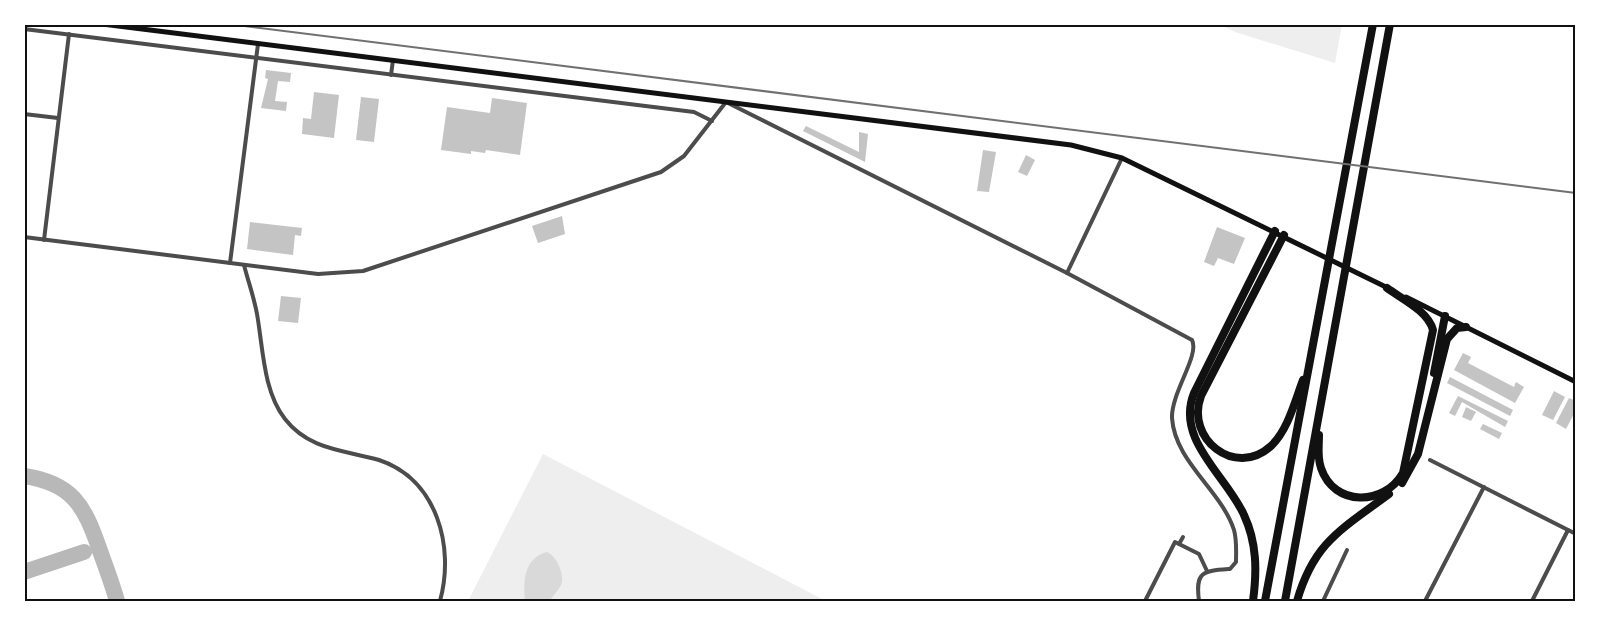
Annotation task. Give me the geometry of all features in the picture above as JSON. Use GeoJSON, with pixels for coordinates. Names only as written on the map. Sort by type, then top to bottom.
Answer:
{"type":"FeatureCollection","features":[{"type":"Feature","properties":{"kind":"highway"},"geometry":{"type":"LineString","coordinates":[[1265,601],[1373,24]]}},
{"type":"Feature","properties":{"kind":"highway"},"geometry":{"type":"LineString","coordinates":[[1285,601],[1390,24]]}},
{"type":"Feature","properties":{"kind":"highway"},"geometry":{"type":"LineString","coordinates":[[1253,601],[1256,563],[1249,526],[1238,503],[1194,437],[1189,415],[1194,393],[1275,231]]}},
{"type":"Feature","properties":{"kind":"highway"},"geometry":{"type":"LineString","coordinates":[[1284,235],[1199,400],[1198,421],[1206,440],[1223,454],[1236,458],[1251,457],[1269,447],[1279,437],[1292,409],[1311,356]]}},
{"type":"Feature","properties":{"kind":"highway"},"geometry":{"type":"LineString","coordinates":[[1321,403],[1318,455],[1321,469],[1328,481],[1338,491],[1358,498],[1372,497],[1386,492],[1403,473],[1433,330],[1432,323],[1422,313],[1387,288]]}},
{"type":"Feature","properties":{"kind":"highway"},"geometry":{"type":"LineString","coordinates":[[1433,330],[1445,316]]}},
{"type":"Feature","properties":{"kind":"highway"},"geometry":{"type":"LineString","coordinates":[[1418,454],[1445,316]]}},
{"type":"Feature","properties":{"kind":"highway"},"geometry":{"type":"LineString","coordinates":[[1297,601],[1305,574],[1323,546],[1397,488],[1409,473],[1418,454],[1447,339],[1457,328],[1466,327]]}},
{"type":"Feature","properties":{"kind":"main road"},"geometry":{"type":"LineString","coordinates":[[102,24],[1071,145],[1122,158],[1284,235],[1576,382]]}},
{"type":"Feature","properties":{"kind":"street"},"geometry":{"type":"LineString","coordinates":[[24,29],[694,112],[712,121]]}},
{"type":"Feature","properties":{"kind":"street"},"geometry":{"type":"LineString","coordinates":[[44,240],[69,34]]}},
{"type":"Feature","properties":{"kind":"street"},"geometry":{"type":"LineString","coordinates":[[230,263],[258,44]]}},
{"type":"Feature","properties":{"kind":"street"},"geometry":{"type":"LineString","coordinates":[[391,75],[393,60]]}},
{"type":"Feature","properties":{"kind":"street"},"geometry":{"type":"LineString","coordinates":[[24,237],[329,274],[374,268],[661,172],[684,156],[726,102],[1067,273],[1192,340],[1194,351],[1177,389],[1172,412],[1177,438],[1226,513],[1236,540],[1236,562],[1230,569],[1207,571],[1198,580],[1199,601]]}},
{"type":"Feature","properties":{"kind":"street"},"geometry":{"type":"LineString","coordinates":[[24,114],[58,118]]}},
{"type":"Feature","properties":{"kind":"street"},"geometry":{"type":"LineString","coordinates":[[1067,273],[1122,158]]}},
{"type":"Feature","properties":{"kind":"street"},"geometry":{"type":"LineString","coordinates":[[244,265],[256,307],[269,384],[279,410],[294,429],[309,440],[325,448],[384,462],[403,473],[419,487],[430,503],[441,533],[445,570],[440,601]]}},
{"type":"Feature","properties":{"kind":"street"},"geometry":{"type":"LineString","coordinates":[[1430,460],[1576,534]]}},
{"type":"Feature","properties":{"kind":"street"},"geometry":{"type":"LineString","coordinates":[[1425,601],[1484,487]]}},
{"type":"Feature","properties":{"kind":"street"},"geometry":{"type":"LineString","coordinates":[[1532,601],[1568,530]]}},
{"type":"Feature","properties":{"kind":"street"},"geometry":{"type":"LineString","coordinates":[[1179,544],[1183,537]]}},
{"type":"Feature","properties":{"kind":"street"},"geometry":{"type":"LineString","coordinates":[[1145,601],[1175,542],[1199,554],[1207,571]]}},
{"type":"Feature","properties":{"kind":"street"},"geometry":{"type":"LineString","coordinates":[[1323,601],[1347,550]]}},
{"type":"Feature","properties":{"kind":"shaded area"},"geometry":{"type":"Polygon","coordinates":[[[1219,24],[1342,24],[1335,63],[1235,32],[1219,24]]]}},
{"type":"Feature","properties":{"kind":"shaded area"},"geometry":{"type":"Polygon","coordinates":[[[543,454],[826,601],[468,601],[543,454]]]}},
{"type":"Feature","properties":{"kind":"shaded area"},"geometry":{"type":"Polygon","coordinates":[[[547,552],[556,560],[560,568],[562,584],[550,601],[525,601],[524,586],[529,565],[539,555],[547,552]]]}},
{"type":"Feature","properties":{"kind":"building"},"geometry":{"type":"Polygon","coordinates":[[[266,70],[291,73],[290,82],[278,81],[275,101],[287,102],[286,111],[261,108],[268,79],[265,78],[266,70]]]}},
{"type":"Feature","properties":{"kind":"building"},"geometry":{"type":"Polygon","coordinates":[[[314,92],[339,95],[334,138],[302,134],[303,118],[311,119],[314,92]]]}},
{"type":"Feature","properties":{"kind":"building"},"geometry":{"type":"Polygon","coordinates":[[[361,97],[379,99],[374,142],[356,140],[361,97]]]}},
{"type":"Feature","properties":{"kind":"building"},"geometry":{"type":"Polygon","coordinates":[[[492,98],[527,103],[520,155],[486,150],[485,153],[471,151],[471,154],[441,150],[447,107],[490,113],[492,98]]]}},
{"type":"Feature","properties":{"kind":"building"},"geometry":{"type":"Polygon","coordinates":[[[806,126],[859,152],[859,132],[868,134],[865,162],[803,131],[806,126]]]}},
{"type":"Feature","properties":{"kind":"building"},"geometry":{"type":"Polygon","coordinates":[[[983,150],[996,152],[989,192],[977,191],[983,150]]]}},
{"type":"Feature","properties":{"kind":"building"},"geometry":{"type":"Polygon","coordinates":[[[1026,155],[1035,160],[1027,176],[1018,172],[1026,155]]]}},
{"type":"Feature","properties":{"kind":"building"},"geometry":{"type":"Polygon","coordinates":[[[562,216],[565,234],[538,243],[532,226],[562,216]]]}},
{"type":"Feature","properties":{"kind":"building"},"geometry":{"type":"Polygon","coordinates":[[[250,222],[302,228],[301,236],[295,235],[293,255],[247,249],[250,222]]]}},
{"type":"Feature","properties":{"kind":"building"},"geometry":{"type":"Polygon","coordinates":[[[1217,227],[1245,238],[1234,264],[1218,258],[1214,266],[1204,262],[1217,227]]]}},
{"type":"Feature","properties":{"kind":"building"},"geometry":{"type":"Polygon","coordinates":[[[281,296],[301,298],[298,323],[278,321],[281,296]]]}},
{"type":"Feature","properties":{"kind":"building"},"geometry":{"type":"Polygon","coordinates":[[[1463,353],[1471,357],[1468,363],[1514,387],[1516,382],[1524,387],[1515,403],[1454,370],[1463,353]]]}},
{"type":"Feature","properties":{"kind":"building"},"geometry":{"type":"Polygon","coordinates":[[[1450,377],[1513,410],[1510,416],[1447,383],[1450,377]]]}},
{"type":"Feature","properties":{"kind":"building"},"geometry":{"type":"Polygon","coordinates":[[[1554,391],[1565,397],[1553,420],[1542,415],[1554,391]]]}},
{"type":"Feature","properties":{"kind":"building"},"geometry":{"type":"Polygon","coordinates":[[[1458,396],[1508,421],[1505,427],[1462,402],[1455,416],[1449,413],[1458,396]]]}},
{"type":"Feature","properties":{"kind":"building"},"geometry":{"type":"Polygon","coordinates":[[[1569,398],[1576,401],[1576,410],[1566,429],[1556,423],[1569,398]]]}},
{"type":"Feature","properties":{"kind":"building"},"geometry":{"type":"Polygon","coordinates":[[[1466,407],[1476,412],[1471,421],[1462,417],[1466,407]]]}},
{"type":"Feature","properties":{"kind":"building"},"geometry":{"type":"Polygon","coordinates":[[[1483,424],[1502,433],[1499,439],[1480,429],[1483,424]]]}},
{"type":"Feature","properties":{"kind":"taxiway"},"geometry":{"type":"LineString","coordinates":[[24,476],[54,484],[74,498],[88,520],[117,601]]}},
{"type":"Feature","properties":{"kind":"taxiway"},"geometry":{"type":"LineString","coordinates":[[24,572],[84,552]]}},
{"type":"Feature","properties":{"kind":"railway"},"geometry":{"type":"LineString","coordinates":[[229,24],[1576,193]]}}]}
